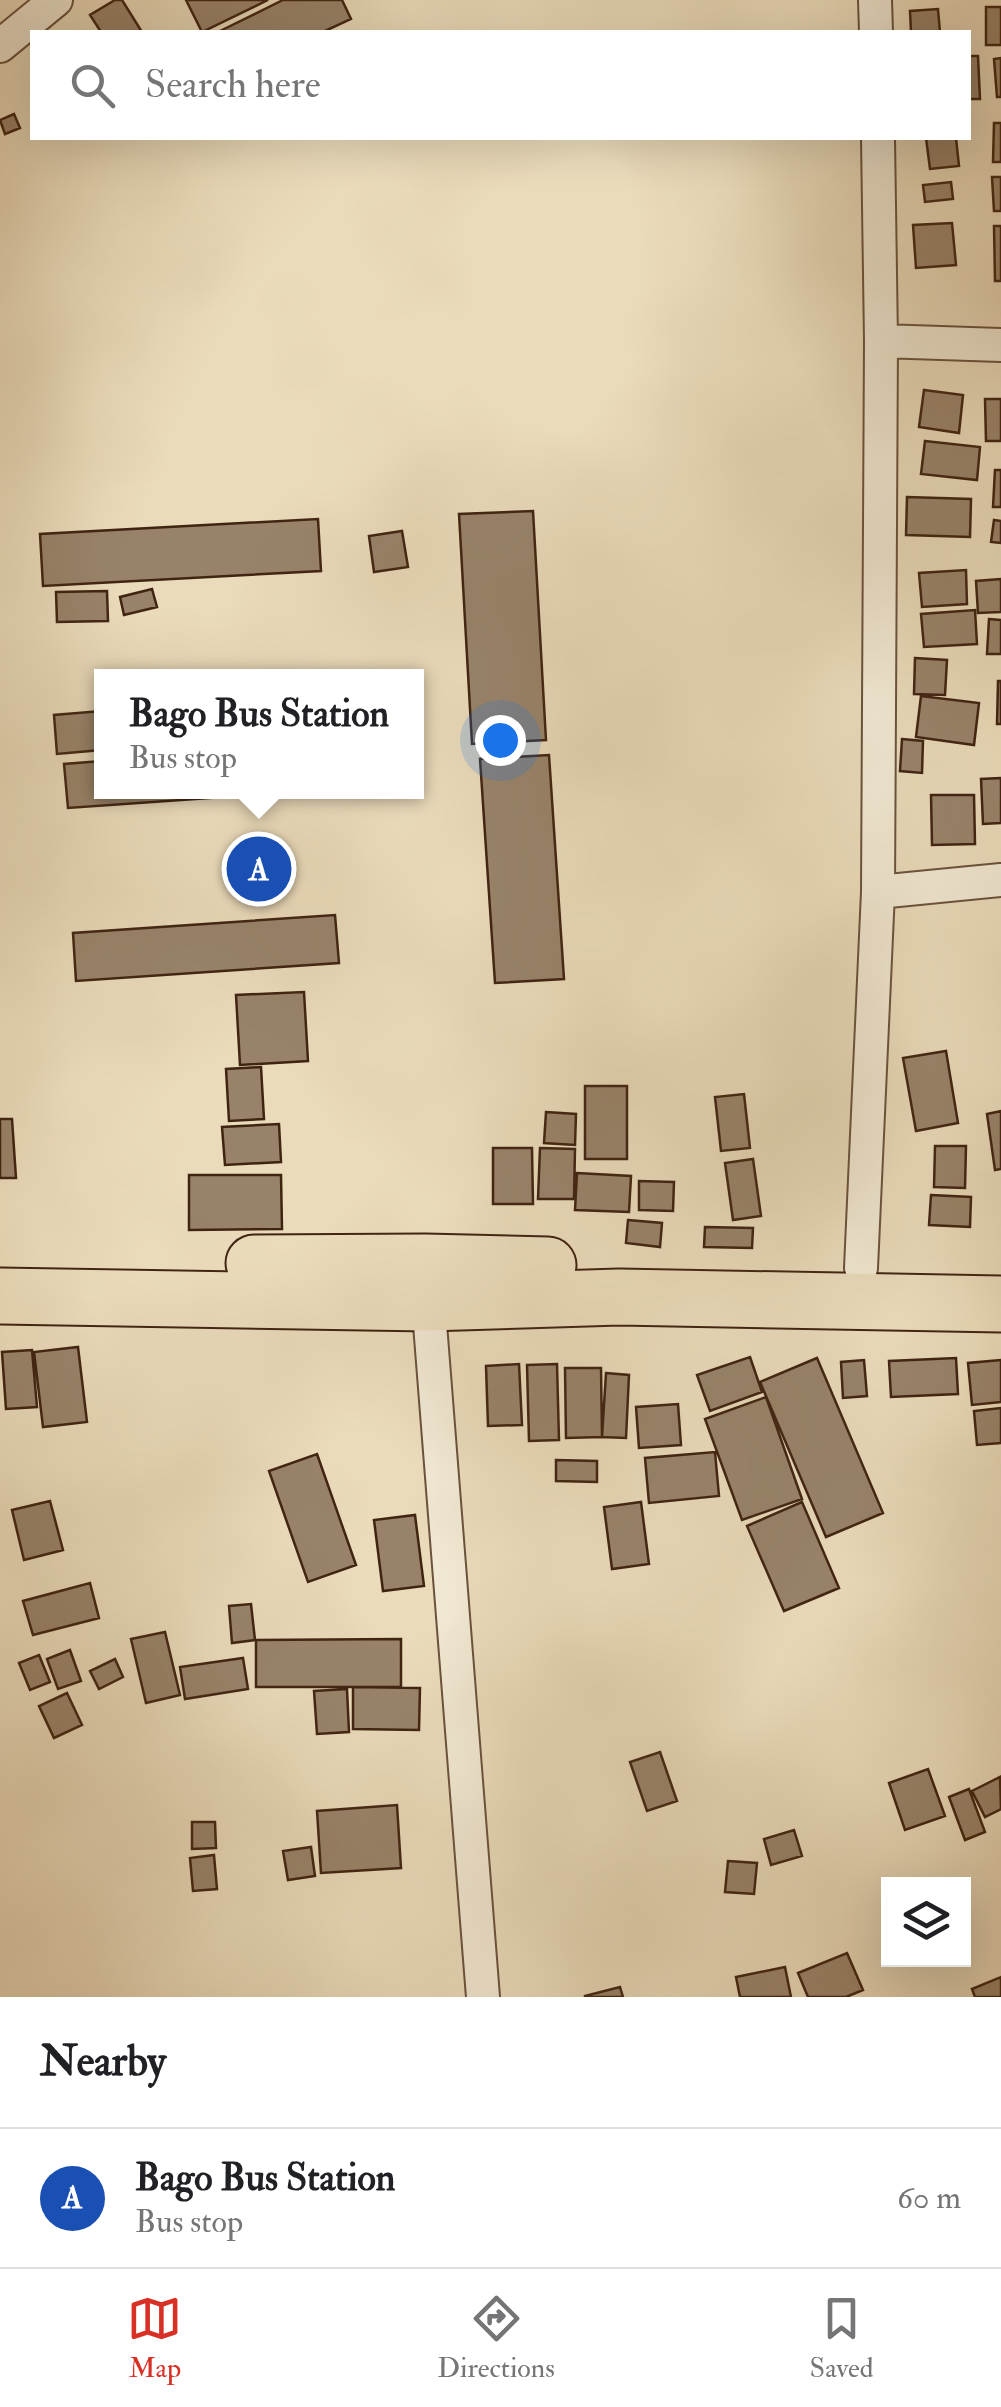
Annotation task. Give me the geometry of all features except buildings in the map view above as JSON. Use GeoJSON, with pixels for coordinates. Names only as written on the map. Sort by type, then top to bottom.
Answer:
{"type":"FeatureCollection","features":[{"type":"Feature","properties":{"kind":"highway"},"geometry":{"type":"LineString","coordinates":[[0,1264],[427,1282],[620,1296],[1001,1304]]}},
{"type":"Feature","properties":{"kind":"highway"},"geometry":{"type":"LineString","coordinates":[[0,1296],[861,1268],[1001,1268]]}},
{"type":"Feature","properties":{"kind":"street"},"geometry":{"type":"LineString","coordinates":[[0,46],[56,0]]}},
{"type":"Feature","properties":{"kind":"street"},"geometry":{"type":"LineString","coordinates":[[876,0],[876,30]]}},
{"type":"Feature","properties":{"kind":"street"},"geometry":{"type":"LineString","coordinates":[[861,1268],[878,892],[878,140]]}},
{"type":"Feature","properties":{"kind":"street"},"geometry":{"type":"LineString","coordinates":[[880,340],[1001,345]]}},
{"type":"Feature","properties":{"kind":"street"},"geometry":{"type":"LineString","coordinates":[[878,892],[1001,880]]}},
{"type":"Feature","properties":{"kind":"street"},"geometry":{"type":"LineString","coordinates":[[427,1282],[483,1997]]}},
{"type":"Feature","properties":{"kind":"place","name":"Bago Bus Station"},"geometry":{"type":"Point","coordinates":[259,869]}}]}
